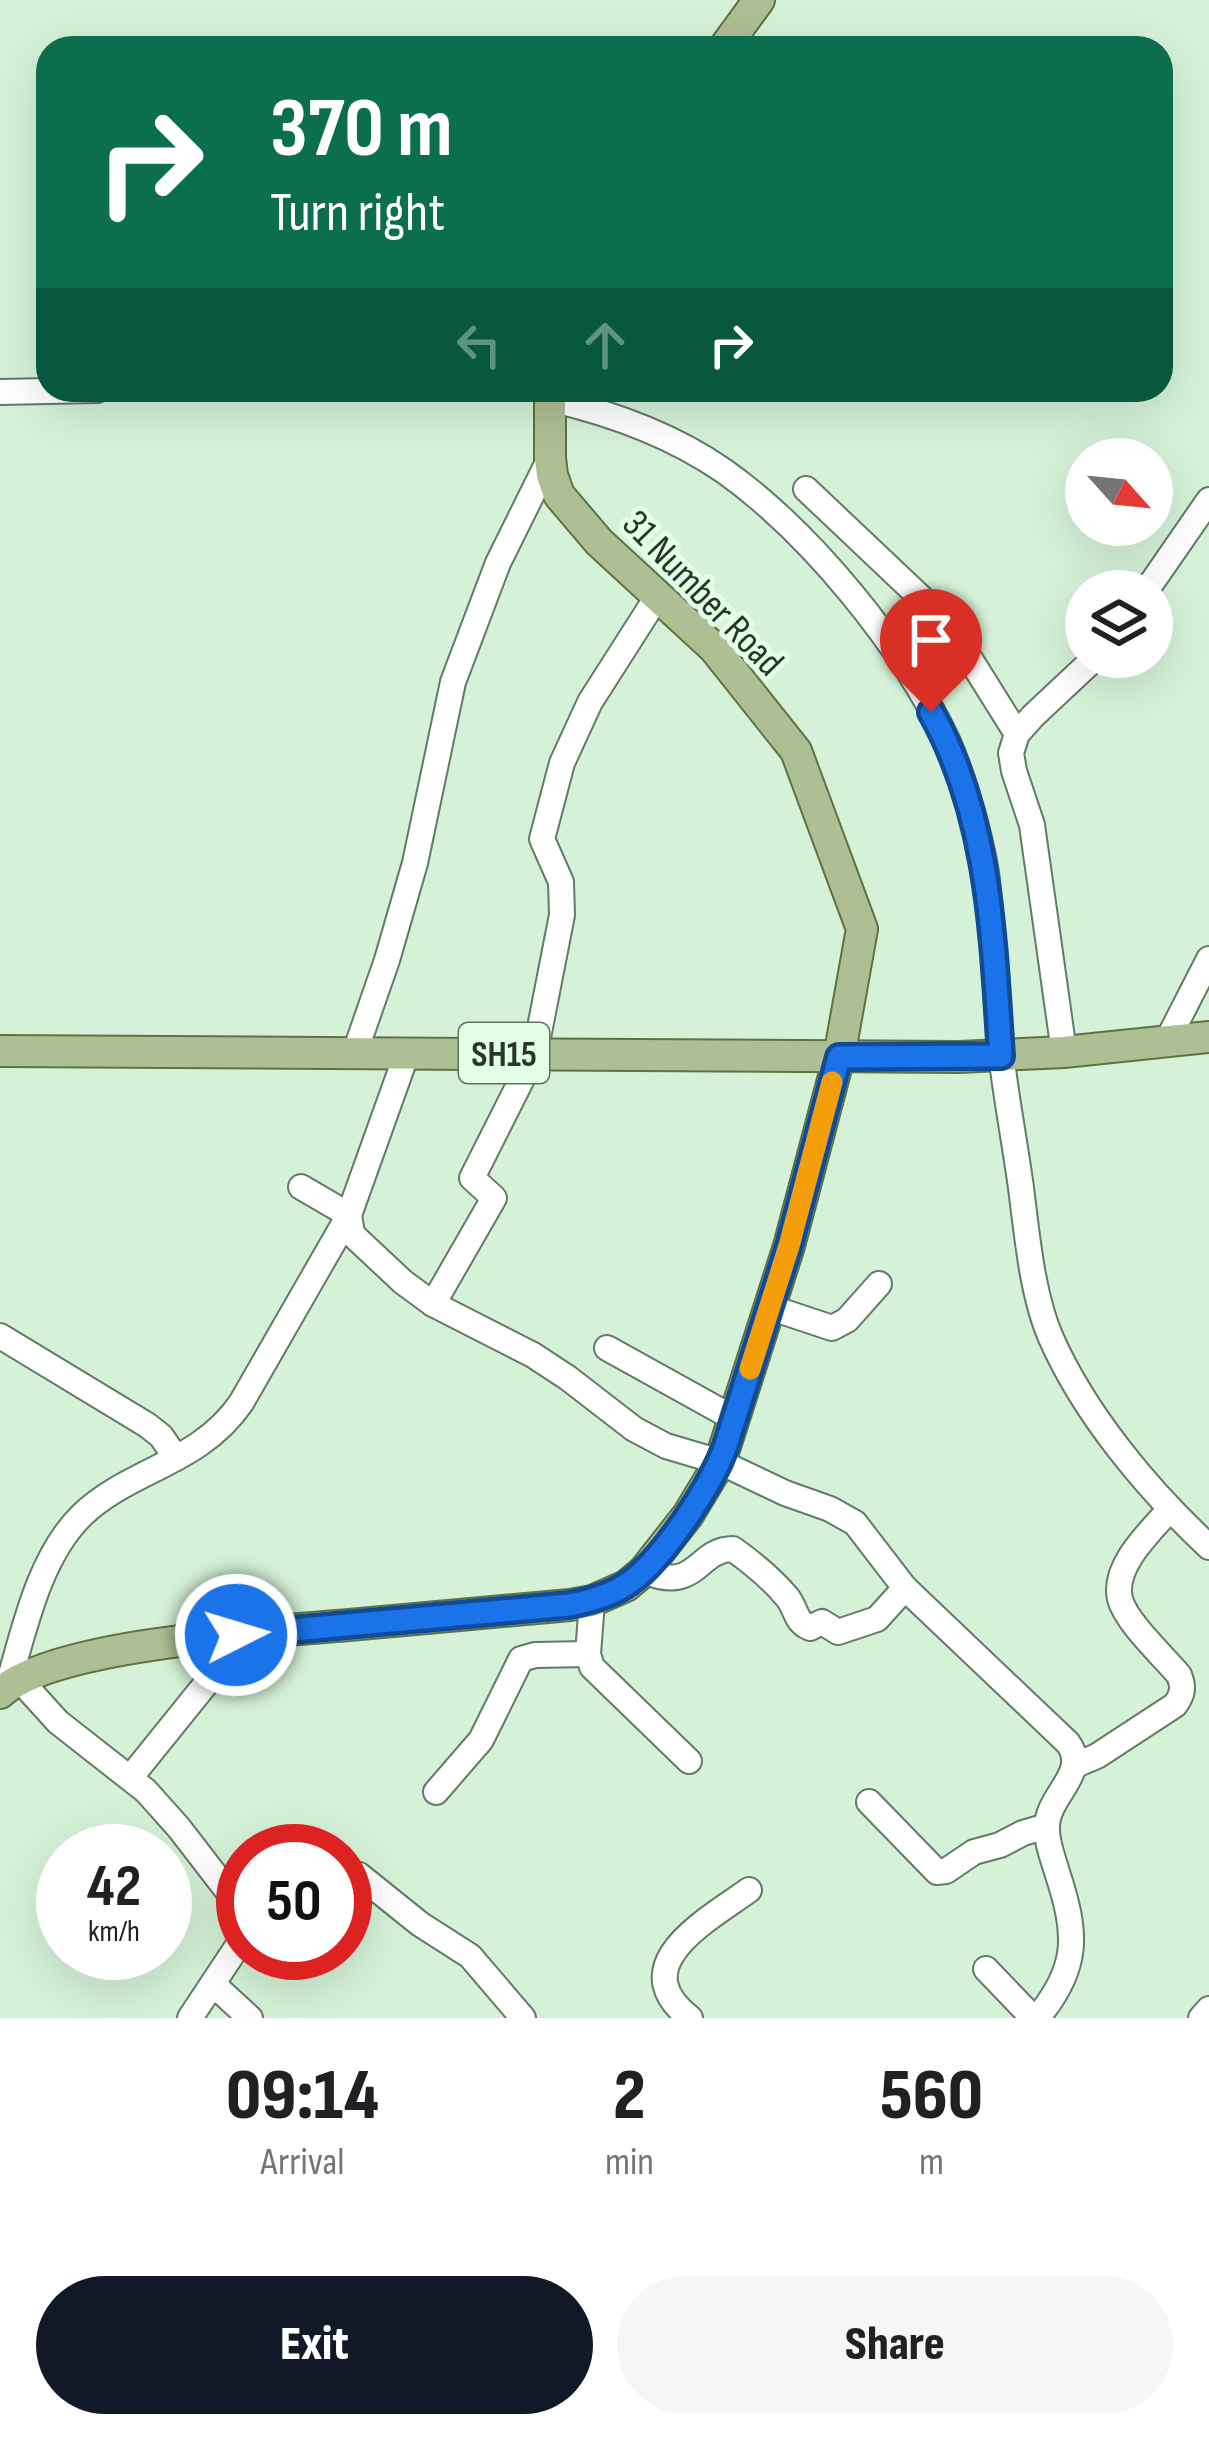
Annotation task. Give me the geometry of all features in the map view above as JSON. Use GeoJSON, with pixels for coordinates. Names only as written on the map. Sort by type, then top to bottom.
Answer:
{"type":"FeatureCollection","features":[{"type":"Feature","properties":{"kind":"main road"},"geometry":{"type":"LineString","coordinates":[[733,36],[759,0]]}},
{"type":"Feature","properties":{"kind":"main road","name":"31 Number Road"},"geometry":{"type":"LineString","coordinates":[[9,1686],[64,1662],[150,1646],[592,1600],[626,1586],[644,1571],[688,1515],[720,1462],[789,1246],[839,1057],[862,928],[796,751],[714,648],[657,597],[560,495],[550,458],[550,402]]}},
{"type":"Feature","properties":{"kind":"main road","name":"SH15"},"geometry":{"type":"LineString","coordinates":[[0,1051],[1005,1056],[1209,1037]]}},
{"type":"Feature","properties":{"kind":"street"},"geometry":{"type":"LineString","coordinates":[[0,392],[36,391]]}},
{"type":"Feature","properties":{"kind":"street"},"geometry":{"type":"LineString","coordinates":[[572,402],[640,426],[723,470],[759,499],[860,604],[913,680],[948,743],[985,868],[1025,1223],[1050,1336],[1108,1433],[1147,1485],[1209,1547]]}},
{"type":"Feature","properties":{"kind":"street"},"geometry":{"type":"LineString","coordinates":[[355,1052],[411,880],[467,639],[550,458]]}},
{"type":"Feature","properties":{"kind":"street"},"geometry":{"type":"LineString","coordinates":[[806,489],[952,629],[1017,734]]}},
{"type":"Feature","properties":{"kind":"street"},"geometry":{"type":"LineString","coordinates":[[1161,570],[1209,500]]}},
{"type":"Feature","properties":{"kind":"street"},"geometry":{"type":"LineString","coordinates":[[433,1304],[494,1198],[472,1178],[535,1054],[563,900],[561,882],[542,839],[562,763],[579,722],[657,597]]}},
{"type":"Feature","properties":{"kind":"street"},"geometry":{"type":"LineString","coordinates":[[1061,1052],[1032,825],[1011,753],[1017,734],[1074,678]]}},
{"type":"Feature","properties":{"kind":"street"},"geometry":{"type":"LineString","coordinates":[[1168,1041],[1209,959]]}},
{"type":"Feature","properties":{"kind":"street"},"geometry":{"type":"LineString","coordinates":[[216,1876],[179,1828],[130,1778],[9,1686],[46,1568],[80,1517],[199,1446],[228,1422],[349,1215],[407,1053]]}},
{"type":"Feature","properties":{"kind":"street"},"geometry":{"type":"LineString","coordinates":[[301,1187],[349,1215]]}},
{"type":"Feature","properties":{"kind":"street"},"geometry":{"type":"LineString","coordinates":[[349,1215],[356,1238],[403,1282],[433,1304],[532,1355],[634,1429],[666,1446],[720,1462],[842,1514],[866,1536],[905,1588],[1068,1743],[1076,1765],[1046,1826],[1071,1920],[1072,1948],[1061,1986],[1035,2018],[986,1970]]}},
{"type":"Feature","properties":{"kind":"street"},"geometry":{"type":"LineString","coordinates":[[770,1307],[832,1328],[847,1320],[879,1284]]}},
{"type":"Feature","properties":{"kind":"street"},"geometry":{"type":"LineString","coordinates":[[0,1336],[147,1425],[176,1458]]}},
{"type":"Feature","properties":{"kind":"street"},"geometry":{"type":"LineString","coordinates":[[608,1348],[734,1419]]}},
{"type":"Feature","properties":{"kind":"street"},"geometry":{"type":"LineString","coordinates":[[1076,1765],[1175,1705],[1181,1696],[1179,1675],[1120,1600],[1120,1584],[1136,1548],[1170,1509]]}},
{"type":"Feature","properties":{"kind":"street"},"geometry":{"type":"LineString","coordinates":[[644,1571],[671,1579],[685,1576],[719,1551],[733,1550],[787,1596],[804,1627],[822,1622],[838,1632],[877,1619],[905,1588]]}},
{"type":"Feature","properties":{"kind":"street"},"geometry":{"type":"LineString","coordinates":[[592,1600],[588,1654],[596,1672],[689,1761]]}},
{"type":"Feature","properties":{"kind":"street"},"geometry":{"type":"LineString","coordinates":[[436,1792],[481,1740],[521,1659],[588,1654]]}},
{"type":"Feature","properties":{"kind":"street"},"geometry":{"type":"LineString","coordinates":[[130,1778],[205,1685]]}},
{"type":"Feature","properties":{"kind":"street"},"geometry":{"type":"LineString","coordinates":[[869,1802],[937,1872],[974,1852],[1046,1826]]}},
{"type":"Feature","properties":{"kind":"street"},"geometry":{"type":"LineString","coordinates":[[372,1885],[420,1924],[459,1947],[523,2018]]}},
{"type":"Feature","properties":{"kind":"street"},"geometry":{"type":"LineString","coordinates":[[690,2018],[666,1989],[669,1958],[685,1937],[748,1890]]}},
{"type":"Feature","properties":{"kind":"street"},"geometry":{"type":"LineString","coordinates":[[190,2018],[216,1979]]}},
{"type":"Feature","properties":{"kind":"street"},"geometry":{"type":"LineString","coordinates":[[213,1984],[250,2018]]}},
{"type":"Feature","properties":{"kind":"street"},"geometry":{"type":"LineString","coordinates":[[1201,2018],[1209,2009]]}},
{"type":"Feature","properties":{"kind":"slow traffic"},"geometry":{"type":"LineString","coordinates":[[750,1369],[789,1246],[832,1082]]}},
{"type":"Feature","properties":{"kind":"route"},"geometry":{"type":"LineString","coordinates":[[236,1635],[592,1600],[626,1586],[644,1571],[688,1515],[726,1445],[789,1246],[839,1057],[1001,1056],[985,868],[948,743],[931,712]]}}]}
